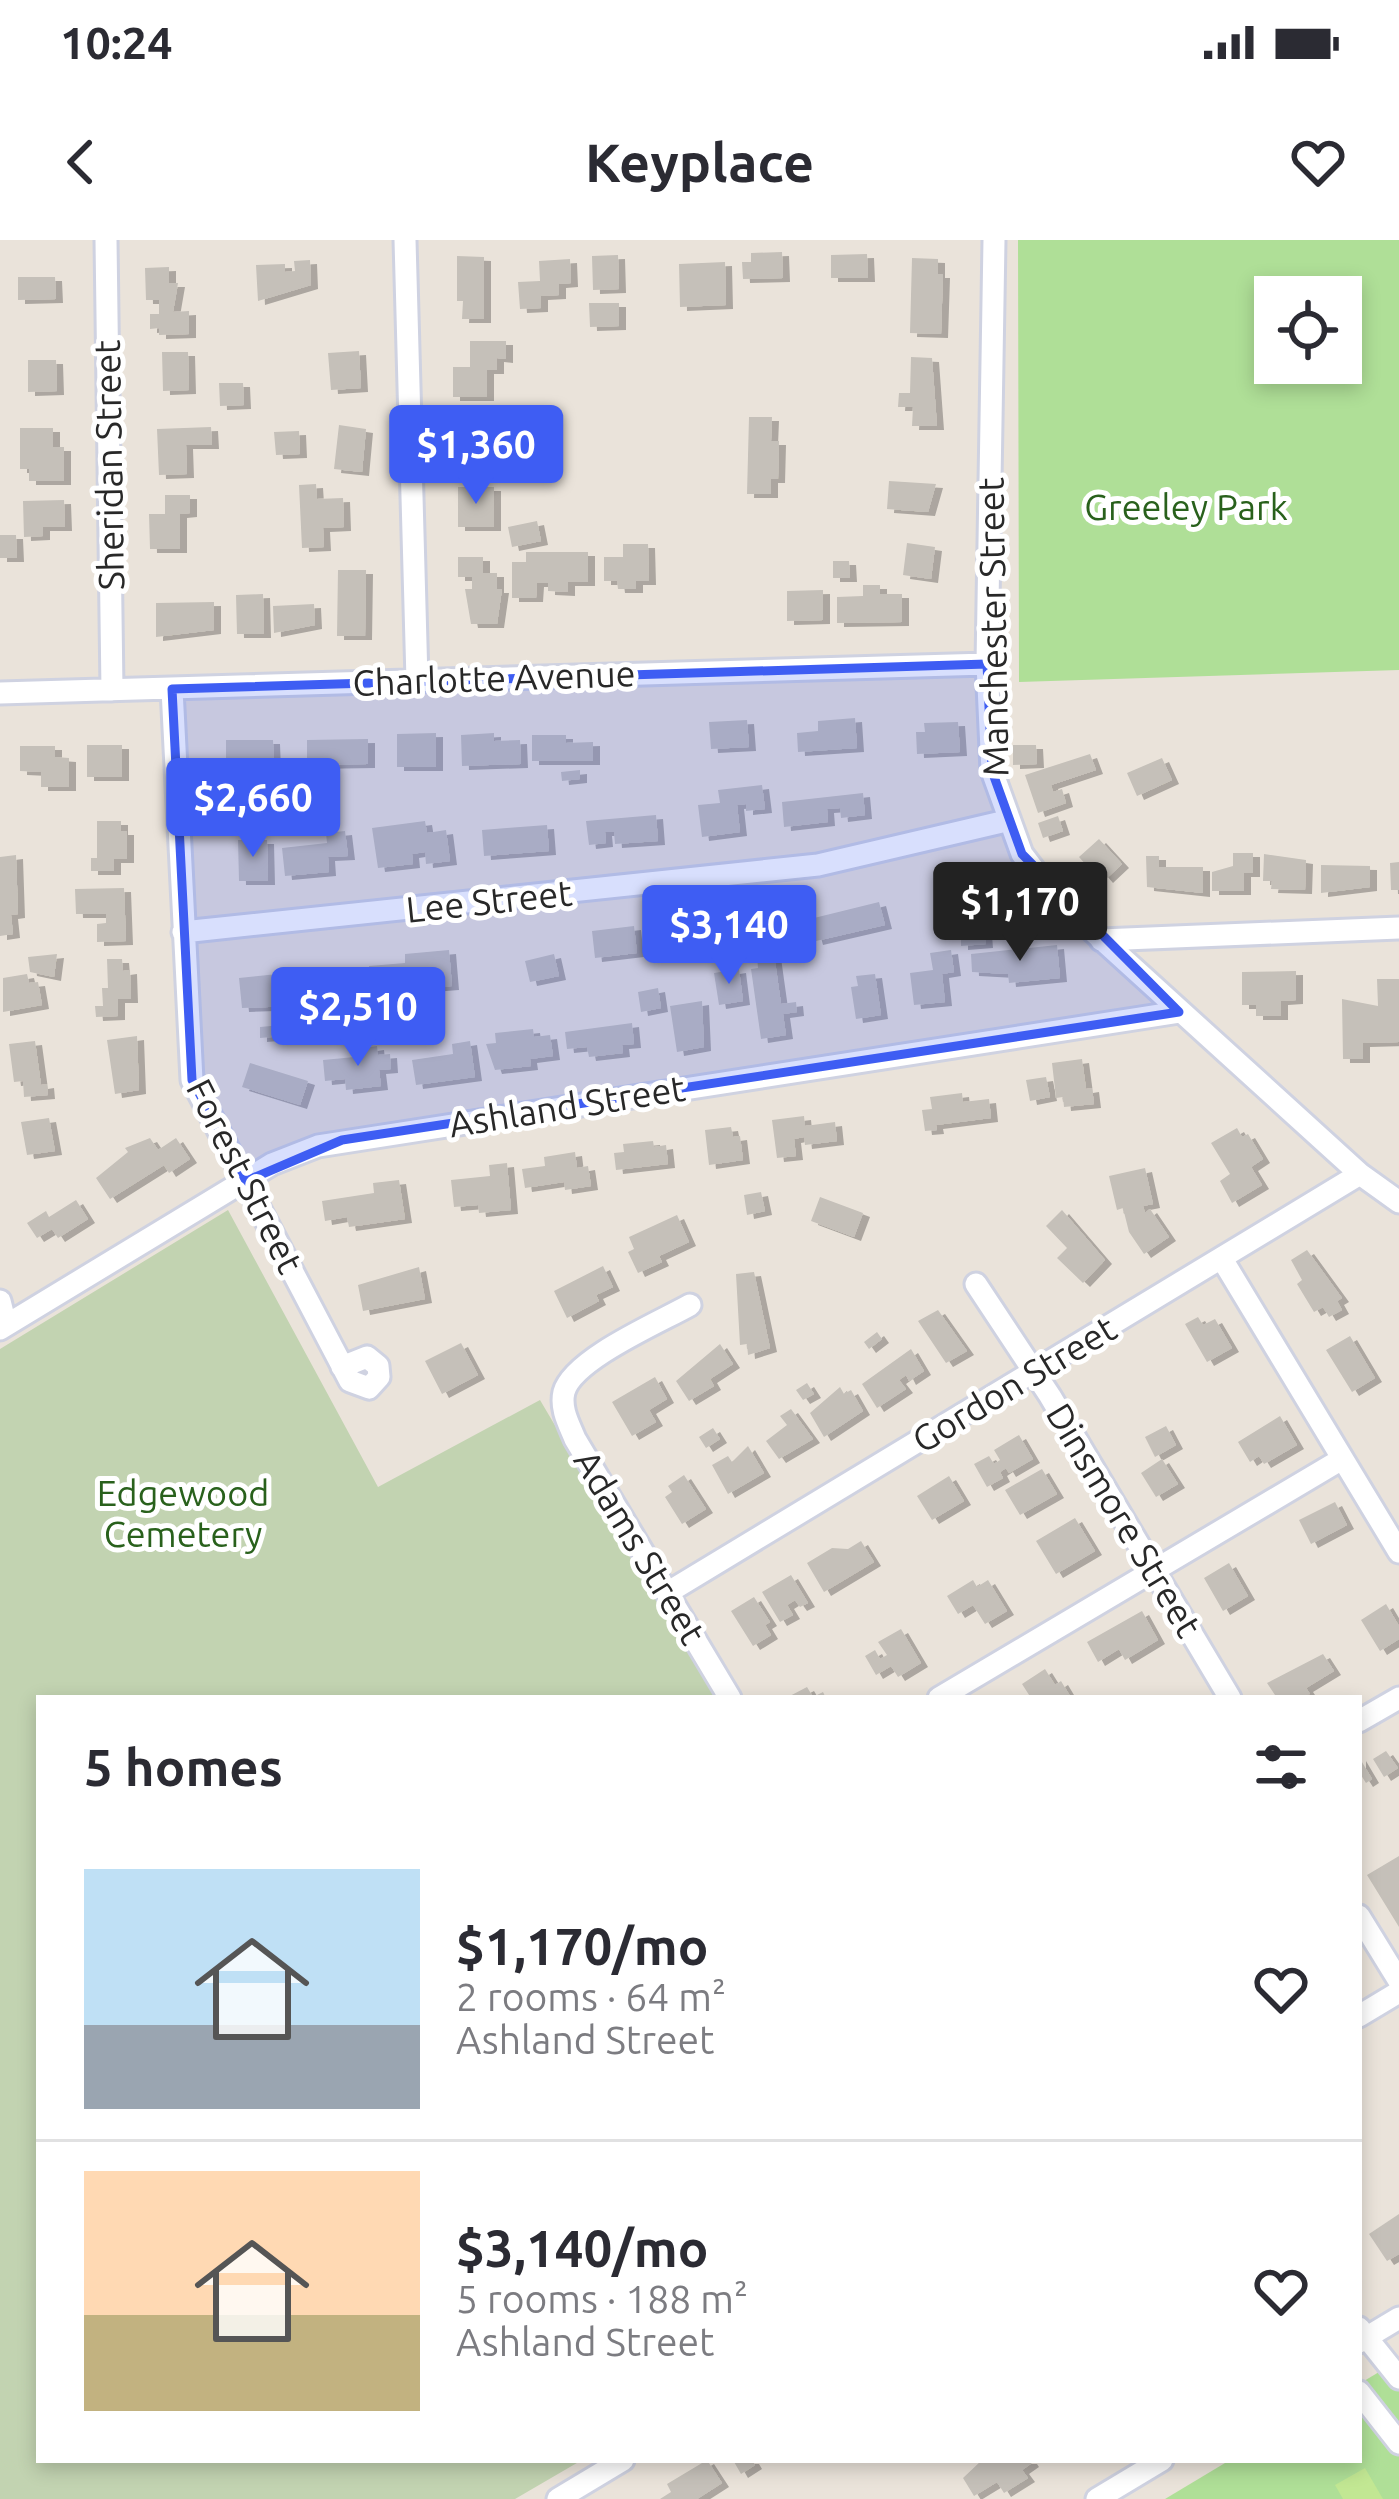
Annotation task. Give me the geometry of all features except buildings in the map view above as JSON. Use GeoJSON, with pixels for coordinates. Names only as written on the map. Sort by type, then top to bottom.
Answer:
{"type":"FeatureCollection","features":[{"type":"Feature","properties":{"kind":"street","name":"Sheridan Street"},"geometry":{"type":"LineString","coordinates":[[106,240],[112,690]]}},
{"type":"Feature","properties":{"kind":"street"},"geometry":{"type":"LineString","coordinates":[[405,240],[417,680]]}},
{"type":"Feature","properties":{"kind":"street","name":"Manchester Street"},"geometry":{"type":"LineString","coordinates":[[994,240],[988,664],[992,770],[1006,821],[1034,872],[1101,940],[1360,1174],[1399,1202]]}},
{"type":"Feature","properties":{"kind":"street","name":"Charlotte Avenue"},"geometry":{"type":"LineString","coordinates":[[0,693],[988,664]]}},
{"type":"Feature","properties":{"kind":"street","name":"Forest Street"},"geometry":{"type":"LineString","coordinates":[[172,689],[192,1080],[342,1366]]}},
{"type":"Feature","properties":{"kind":"street","name":"Lee Street"},"geometry":{"type":"LineString","coordinates":[[183,932],[818,866],[1006,821]]}},
{"type":"Feature","properties":{"kind":"street"},"geometry":{"type":"LineString","coordinates":[[1101,940],[1399,928]]}},
{"type":"Feature","properties":{"kind":"street","name":"Ashland Street"},"geometry":{"type":"LineString","coordinates":[[3,1327],[246,1180],[296,1153],[342,1140],[1179,1012]]}},
{"type":"Feature","properties":{"kind":"street","name":"Gordon Street"},"geometry":{"type":"LineString","coordinates":[[668,1593],[1360,1174]]}},
{"type":"Feature","properties":{"kind":"street"},"geometry":{"type":"LineString","coordinates":[[1222,1259],[1399,1552]]}},
{"type":"Feature","properties":{"kind":"street","name":"Dinsmore Street"},"geometry":{"type":"LineString","coordinates":[[976,1284],[1228,1695]]}},
{"type":"Feature","properties":{"kind":"street"},"geometry":{"type":"LineString","coordinates":[[0,1301],[3,1327]]}},
{"type":"Feature","properties":{"kind":"street","name":"Adams Street"},"geometry":{"type":"LineString","coordinates":[[690,1305],[585,1364],[564,1390],[563,1406],[575,1439],[728,1695]]}},
{"type":"Feature","properties":{"kind":"street"},"geometry":{"type":"LineString","coordinates":[[976,1689],[1154,1570],[1342,1459]]}},
{"type":"Feature","properties":{"kind":"street"},"geometry":{"type":"LineString","coordinates":[[1362,1719],[1399,1698]]}},
{"type":"Feature","properties":{"kind":"street"},"geometry":{"type":"LineString","coordinates":[[1362,1921],[1399,1981]]}},
{"type":"Feature","properties":{"kind":"street"},"geometry":{"type":"LineString","coordinates":[[1362,2014],[1399,1992]]}},
{"type":"Feature","properties":{"kind":"street"},"geometry":{"type":"LineString","coordinates":[[1362,2336],[1399,2318]]}},
{"type":"Feature","properties":{"kind":"street"},"geometry":{"type":"LineString","coordinates":[[1362,2337],[1399,2378]]}},
{"type":"Feature","properties":{"kind":"street"},"geometry":{"type":"LineString","coordinates":[[1362,2396],[1399,2443]]}},
{"type":"Feature","properties":{"kind":"street"},"geometry":{"type":"LineString","coordinates":[[559,2499],[618,2463]]}},
{"type":"Feature","properties":{"kind":"street"},"geometry":{"type":"LineString","coordinates":[[1097,2499],[1157,2463]]}},
{"type":"Feature","properties":{"kind":"highlighted area"},"geometry":{"type":"Polygon","coordinates":[[[987,664],[992,771],[1022,854],[1179,1012],[342,1140],[246,1181],[192,1080],[172,689],[987,664]]]}},
{"type":"Feature","properties":{"kind":"green space","name":"Greeley Park"},"geometry":{"type":"Polygon","coordinates":[[[1018,240],[1399,240],[1399,670],[1019,682],[1018,240]]]}},
{"type":"Feature","properties":{"kind":"green space","name":"Edgewood Cemetery"},"geometry":{"type":"Polygon","coordinates":[[[228,1210],[378,1487],[540,1400],[714,1695],[36,1695],[36,2463],[577,2463],[515,2499],[0,2499],[0,1349],[228,1210]]]}},
{"type":"Feature","properties":{"kind":"green space"},"geometry":{"type":"Polygon","coordinates":[[[1399,2360],[1399,2499],[1165,2499],[1225,2463],[1362,2463],[1362,2382],[1399,2360]]]}},
{"type":"Feature","properties":{"kind":"green space"},"geometry":{"type":"Polygon","coordinates":[[[1365,2468],[1383,2499],[1343,2499],[1335,2485],[1365,2468]]]}}]}
